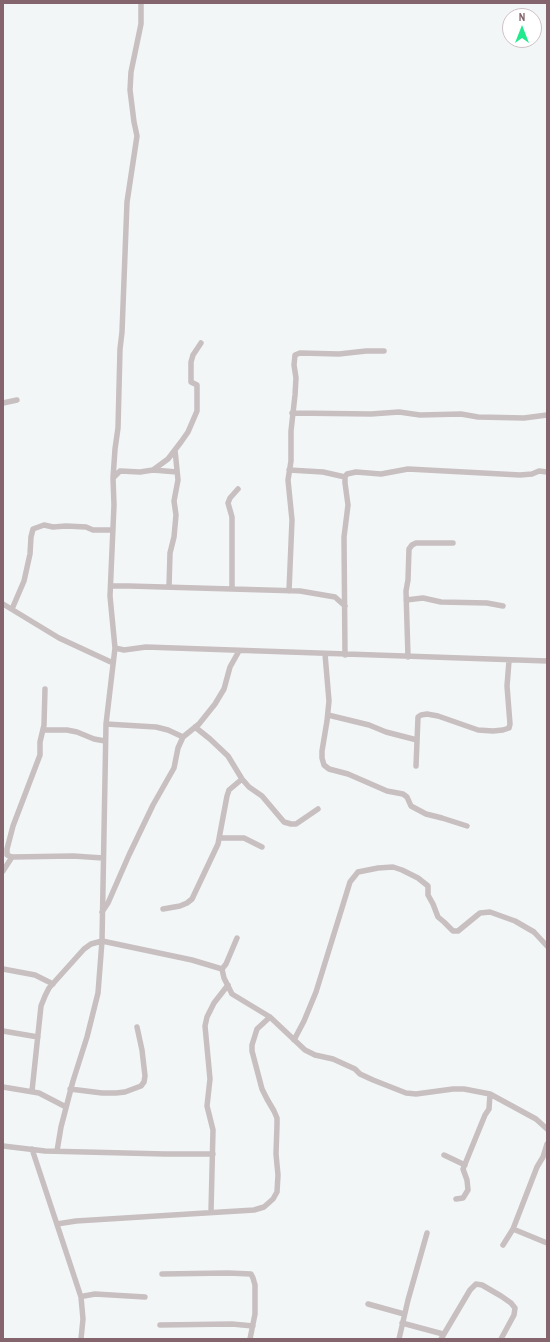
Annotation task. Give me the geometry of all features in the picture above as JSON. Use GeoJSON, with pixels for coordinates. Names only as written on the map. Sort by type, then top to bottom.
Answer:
{"type":"FeatureCollection","features":[{"type":"Feature","properties":{"kind":"street"},"geometry":{"type":"LineString","coordinates":[[57,1151],[60,1127],[87,1037],[98,993],[102,941],[105,741],[115,648],[110,596],[113,530],[113,478],[118,428],[127,202],[137,136],[130,90],[131,72],[141,24],[140,3]]}},
{"type":"Feature","properties":{"kind":"street"},"geometry":{"type":"LineString","coordinates":[[153,470],[168,459],[175,450],[188,432],[197,411],[197,385],[191,382],[191,368],[194,355],[201,344]]}},
{"type":"Feature","properties":{"kind":"street"},"geometry":{"type":"LineString","coordinates":[[289,591],[292,520],[288,480],[291,461],[292,413],[296,378],[294,359],[300,352],[339,354],[384,351]]}},
{"type":"Feature","properties":{"kind":"street"},"geometry":{"type":"LineString","coordinates":[[3,402],[17,400]]}},
{"type":"Feature","properties":{"kind":"street"},"geometry":{"type":"LineString","coordinates":[[292,413],[343,412],[371,414],[399,412],[420,415],[461,414],[478,417],[524,418],[547,415]]}},
{"type":"Feature","properties":{"kind":"street"},"geometry":{"type":"LineString","coordinates":[[169,587],[170,553],[176,528],[174,501],[177,487],[177,462],[175,450]]}},
{"type":"Feature","properties":{"kind":"street"},"geometry":{"type":"LineString","coordinates":[[345,477],[347,474],[356,472],[381,474],[408,469],[520,475],[532,474],[539,471],[547,472]]}},
{"type":"Feature","properties":{"kind":"street"},"geometry":{"type":"LineString","coordinates":[[113,478],[120,471],[140,472],[153,470],[177,472]]}},
{"type":"Feature","properties":{"kind":"street"},"geometry":{"type":"LineString","coordinates":[[289,470],[323,472],[345,477]]}},
{"type":"Feature","properties":{"kind":"street"},"geometry":{"type":"LineString","coordinates":[[345,477],[348,504],[344,537],[345,655]]}},
{"type":"Feature","properties":{"kind":"street"},"geometry":{"type":"LineString","coordinates":[[232,589],[232,517],[228,503],[230,498],[238,489]]}},
{"type":"Feature","properties":{"kind":"street"},"geometry":{"type":"LineString","coordinates":[[12,609],[24,581],[30,554],[33,529],[44,525],[53,527],[80,527],[93,530],[113,530]]}},
{"type":"Feature","properties":{"kind":"street"},"geometry":{"type":"LineString","coordinates":[[408,657],[406,600],[408,552],[410,547],[416,543],[453,543]]}},
{"type":"Feature","properties":{"kind":"street"},"geometry":{"type":"LineString","coordinates":[[111,586],[300,591],[335,597],[345,606]]}},
{"type":"Feature","properties":{"kind":"street"},"geometry":{"type":"LineString","coordinates":[[335,597],[345,591]]}},
{"type":"Feature","properties":{"kind":"street"},"geometry":{"type":"LineString","coordinates":[[406,600],[423,598],[441,602],[487,602],[504,606]]}},
{"type":"Feature","properties":{"kind":"street"},"geometry":{"type":"LineString","coordinates":[[3,604],[59,638],[114,660]]}},
{"type":"Feature","properties":{"kind":"street"},"geometry":{"type":"LineString","coordinates":[[115,648],[124,650],[146,647],[547,661]]}},
{"type":"Feature","properties":{"kind":"street"},"geometry":{"type":"LineString","coordinates":[[114,660],[124,650]]}},
{"type":"Feature","properties":{"kind":"street"},"geometry":{"type":"LineString","coordinates":[[102,912],[108,903],[153,805],[174,768],[178,748],[183,737],[206,717],[224,689],[230,667],[239,651]]}},
{"type":"Feature","properties":{"kind":"street"},"geometry":{"type":"LineString","coordinates":[[325,654],[328,715],[322,751],[324,765],[329,769],[348,774],[387,791],[403,794],[407,796],[411,806],[426,814],[467,826]]}},
{"type":"Feature","properties":{"kind":"street"},"geometry":{"type":"LineString","coordinates":[[416,766],[418,717],[421,715],[427,714],[438,716],[478,730],[493,731],[508,728],[510,724],[507,686],[509,660]]}},
{"type":"Feature","properties":{"kind":"street"},"geometry":{"type":"LineString","coordinates":[[45,689],[44,730],[40,742],[39,758],[13,826],[7,849],[7,855],[12,857],[73,856],[103,858]]}},
{"type":"Feature","properties":{"kind":"street"},"geometry":{"type":"LineString","coordinates":[[328,715],[369,725],[386,732],[417,740]]}},
{"type":"Feature","properties":{"kind":"street"},"geometry":{"type":"LineString","coordinates":[[106,724],[156,727],[168,730],[183,737]]}},
{"type":"Feature","properties":{"kind":"street"},"geometry":{"type":"LineString","coordinates":[[195,727],[228,756],[242,779],[262,796],[284,822],[296,824],[318,809]]}},
{"type":"Feature","properties":{"kind":"street"},"geometry":{"type":"LineString","coordinates":[[44,730],[77,732],[94,739],[105,741]]}},
{"type":"Feature","properties":{"kind":"street"},"geometry":{"type":"LineString","coordinates":[[163,909],[180,906],[192,899],[220,838],[226,796],[229,790],[242,779]]}},
{"type":"Feature","properties":{"kind":"street"},"geometry":{"type":"LineString","coordinates":[[220,838],[244,838],[262,847]]}},
{"type":"Feature","properties":{"kind":"street"},"geometry":{"type":"LineString","coordinates":[[3,871],[12,857]]}},
{"type":"Feature","properties":{"kind":"street"},"geometry":{"type":"LineString","coordinates":[[294,1040],[316,992],[350,882],[358,872],[393,867],[418,878],[428,886],[428,895],[436,913],[453,931],[458,931],[480,913],[490,912],[515,921],[534,932],[547,946]]}},
{"type":"Feature","properties":{"kind":"street"},"geometry":{"type":"LineString","coordinates":[[222,969],[226,964],[237,938]]}},
{"type":"Feature","properties":{"kind":"street"},"geometry":{"type":"LineString","coordinates":[[32,1091],[41,1006],[45,996],[53,984],[91,944],[102,941],[192,960],[222,969]]}},
{"type":"Feature","properties":{"kind":"street"},"geometry":{"type":"LineString","coordinates":[[3,969],[35,975],[53,984]]}},
{"type":"Feature","properties":{"kind":"street"},"geometry":{"type":"LineString","coordinates":[[222,969],[224,978],[232,994],[270,1017],[294,1040],[315,1055],[333,1060],[355,1069],[360,1074],[406,1093],[416,1094],[453,1089],[490,1094],[536,1119],[547,1129]]}},
{"type":"Feature","properties":{"kind":"street"},"geometry":{"type":"LineString","coordinates":[[211,1212],[213,1130],[207,1106],[210,1079],[205,1026],[214,1003],[228,985]]}},
{"type":"Feature","properties":{"kind":"street"},"geometry":{"type":"LineString","coordinates":[[57,1224],[76,1221],[254,1210],[264,1207],[273,1199],[276,1192],[278,1175],[276,1154],[278,1125],[274,1111],[262,1089],[252,1051],[252,1045],[257,1029],[270,1017]]}},
{"type":"Feature","properties":{"kind":"street"},"geometry":{"type":"LineString","coordinates":[[70,1090],[116,1093],[135,1089],[141,1086],[144,1082],[145,1076],[142,1050],[137,1027]]}},
{"type":"Feature","properties":{"kind":"street"},"geometry":{"type":"LineString","coordinates":[[3,1031],[38,1037]]}},
{"type":"Feature","properties":{"kind":"street"},"geometry":{"type":"LineString","coordinates":[[3,1087],[39,1093],[66,1107]]}},
{"type":"Feature","properties":{"kind":"street"},"geometry":{"type":"LineString","coordinates":[[456,1199],[463,1198],[468,1190],[464,1169],[488,1109],[490,1094]]}},
{"type":"Feature","properties":{"kind":"street"},"geometry":{"type":"LineString","coordinates":[[503,1245],[513,1229],[536,1167],[543,1156],[547,1144]]}},
{"type":"Feature","properties":{"kind":"street"},"geometry":{"type":"LineString","coordinates":[[3,1146],[45,1151],[213,1154]]}},
{"type":"Feature","properties":{"kind":"street"},"geometry":{"type":"LineString","coordinates":[[32,1149],[81,1297],[83,1319],[81,1339]]}},
{"type":"Feature","properties":{"kind":"street"},"geometry":{"type":"LineString","coordinates":[[444,1155],[465,1165]]}},
{"type":"Feature","properties":{"kind":"street"},"geometry":{"type":"LineString","coordinates":[[513,1229],[547,1243]]}},
{"type":"Feature","properties":{"kind":"street"},"geometry":{"type":"LineString","coordinates":[[399,1339],[404,1314],[427,1233]]}},
{"type":"Feature","properties":{"kind":"street"},"geometry":{"type":"LineString","coordinates":[[162,1274],[228,1272],[251,1274],[254,1285],[255,1314],[250,1339]]}},
{"type":"Feature","properties":{"kind":"street"},"geometry":{"type":"LineString","coordinates":[[402,1323],[442,1337],[470,1290],[476,1284],[482,1285],[501,1296],[515,1308],[514,1315],[501,1339]]}},
{"type":"Feature","properties":{"kind":"street"},"geometry":{"type":"LineString","coordinates":[[81,1297],[95,1294],[145,1297]]}},
{"type":"Feature","properties":{"kind":"street"},"geometry":{"type":"LineString","coordinates":[[368,1304],[404,1314]]}},
{"type":"Feature","properties":{"kind":"street"},"geometry":{"type":"LineString","coordinates":[[160,1325],[232,1324],[253,1326]]}}]}
